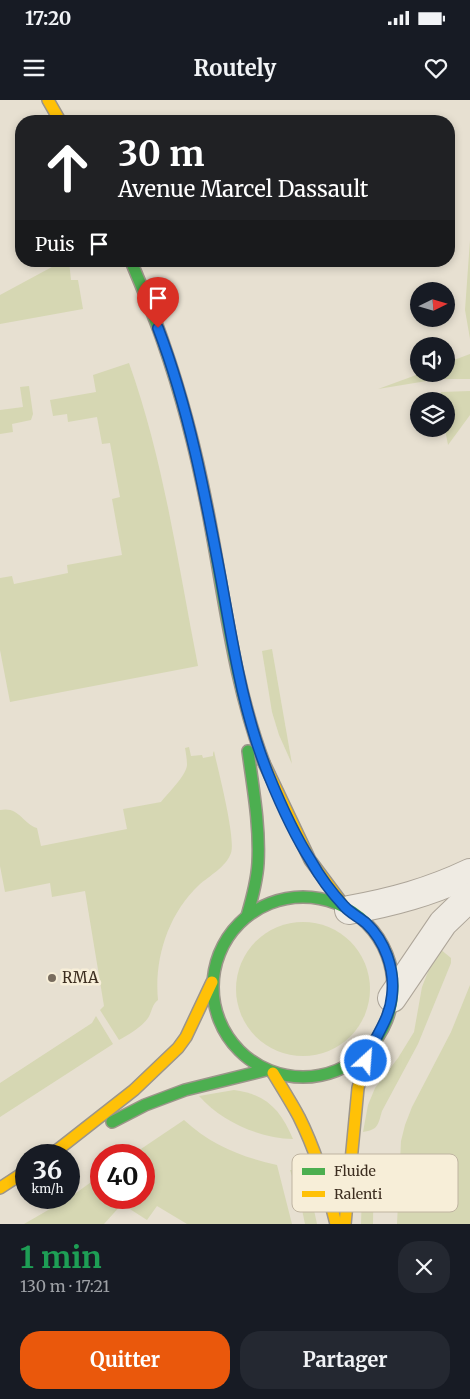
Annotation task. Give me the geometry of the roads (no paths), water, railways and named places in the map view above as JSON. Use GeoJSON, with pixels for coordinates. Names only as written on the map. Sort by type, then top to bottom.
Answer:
{"type":"FeatureCollection","features":[{"type":"Feature","properties":{"kind":"street"},"geometry":{"type":"LineString","coordinates":[[48,100],[57,115]]}},
{"type":"Feature","properties":{"kind":"street"},"geometry":{"type":"LineString","coordinates":[[132,267],[163,341],[186,418],[207,506],[239,677],[256,807],[258,845],[258,865],[247,916]]}},
{"type":"Feature","properties":{"kind":"street"},"geometry":{"type":"LineString","coordinates":[[239,677],[257,744],[272,783],[310,860],[347,909]]}},
{"type":"Feature","properties":{"kind":"street"},"geometry":{"type":"LineString","coordinates":[[347,909],[386,903],[419,894],[470,873]]}},
{"type":"Feature","properties":{"kind":"street"},"geometry":{"type":"LineString","coordinates":[[66,1144],[134,1090],[178,1048],[186,1037],[213,980],[218,956],[223,945],[230,934],[247,916],[270,903],[295,897],[321,899],[347,909],[367,924],[388,958],[391,971],[392,998],[385,1024],[370,1047],[360,1058],[333,1072],[303,1078],[270,1071],[253,1063],[241,1053],[227,1035],[218,1018],[214,1006],[213,980]]}},
{"type":"Feature","properties":{"kind":"street"},"geometry":{"type":"LineString","coordinates":[[392,998],[443,923],[470,897]]}},
{"type":"Feature","properties":{"kind":"street"},"geometry":{"type":"LineString","coordinates":[[352,1154],[358,1088],[370,1047]]}},
{"type":"Feature","properties":{"kind":"street"},"geometry":{"type":"LineString","coordinates":[[72,1144],[145,1105],[198,1086],[270,1071]]}},
{"type":"Feature","properties":{"kind":"street"},"geometry":{"type":"LineString","coordinates":[[270,1071],[302,1123],[315,1154]]}},
{"type":"Feature","properties":{"kind":"street"},"geometry":{"type":"LineString","coordinates":[[0,1188],[15,1178]]}},
{"type":"Feature","properties":{"kind":"place","name":"RMA"},"geometry":{"type":"Point","coordinates":[52,978]}}]}
